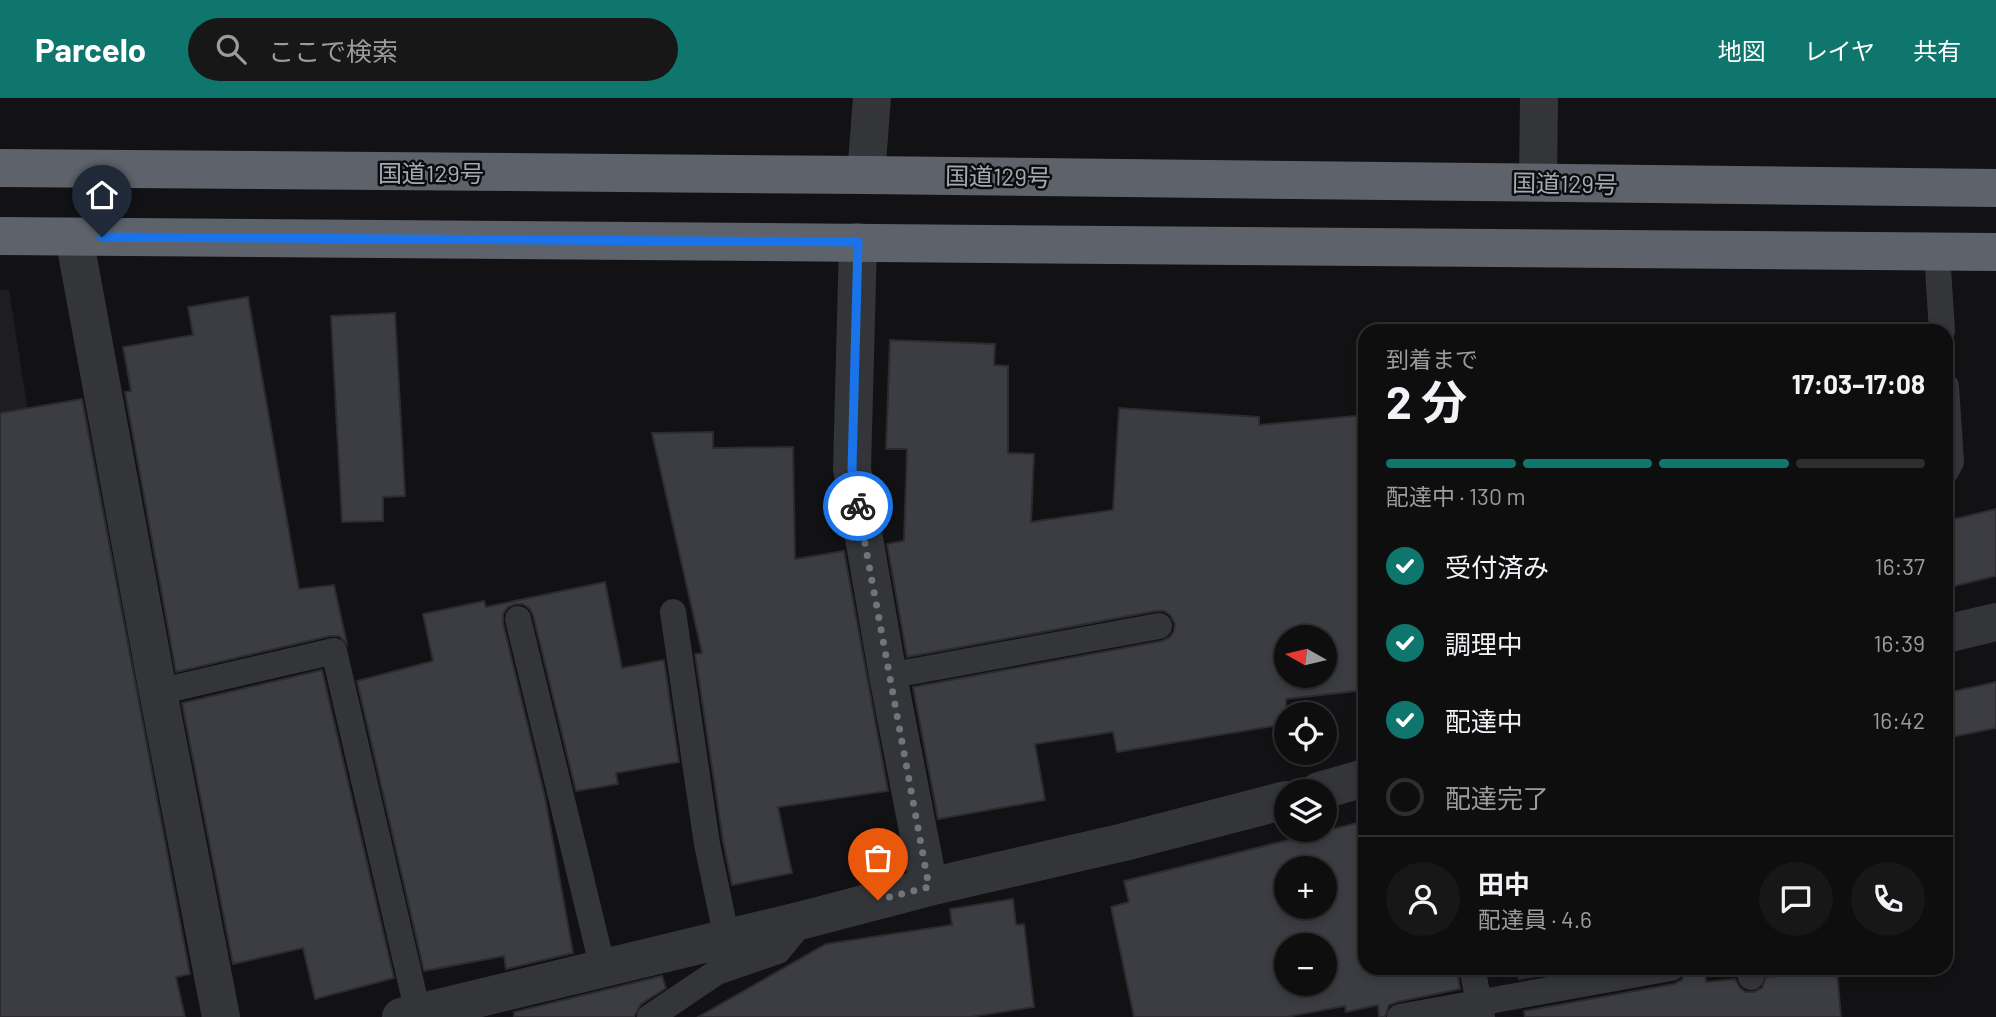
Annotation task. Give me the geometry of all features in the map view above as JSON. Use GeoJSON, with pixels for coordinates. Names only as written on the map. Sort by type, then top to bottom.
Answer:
{"type":"FeatureCollection","features":[{"type":"Feature","properties":{"kind":"highway","name":"国道129号"},"geometry":{"type":"LineString","coordinates":[[0,168],[1996,188]]}},
{"type":"Feature","properties":{"kind":"highway"},"geometry":{"type":"LineString","coordinates":[[0,236],[1996,252]]}},
{"type":"Feature","properties":{"kind":"street"},"geometry":{"type":"LineString","coordinates":[[866,175],[872,98]]}},
{"type":"Feature","properties":{"kind":"street"},"geometry":{"type":"LineString","coordinates":[[1538,182],[1539,98]]}},
{"type":"Feature","properties":{"kind":"street"},"geometry":{"type":"LineString","coordinates":[[74,237],[221,1017]]}},
{"type":"Feature","properties":{"kind":"street"},"geometry":{"type":"LineString","coordinates":[[858,242],[852,469],[929,887]]}},
{"type":"Feature","properties":{"kind":"street"},"geometry":{"type":"LineString","coordinates":[[1953,632],[1996,622]]}},
{"type":"Feature","properties":{"kind":"street"},"geometry":{"type":"LineString","coordinates":[[1337,786],[1358,780]]}},
{"type":"Feature","properties":{"kind":"street"},"geometry":{"type":"LineString","coordinates":[[410,1015],[727,939],[929,887],[1125,842],[1274,803]]}},
{"type":"Feature","properties":{"kind":"lane"},"geometry":{"type":"LineString","coordinates":[[1937,252],[1942,324]]}},
{"type":"Feature","properties":{"kind":"lane"},"geometry":{"type":"LineString","coordinates":[[673,612],[707,844],[727,939]]}},
{"type":"Feature","properties":{"kind":"lane"},"geometry":{"type":"LineString","coordinates":[[517,620],[603,969]]}},
{"type":"Feature","properties":{"kind":"lane"},"geometry":{"type":"LineString","coordinates":[[888,676],[1159,626]]}},
{"type":"Feature","properties":{"kind":"lane"},"geometry":{"type":"LineString","coordinates":[[158,691],[334,651],[410,1015]]}},
{"type":"Feature","properties":{"kind":"lane"},"geometry":{"type":"LineString","coordinates":[[650,1017],[717,972],[778,951],[803,920]]}},
{"type":"Feature","properties":{"kind":"lane"},"geometry":{"type":"LineString","coordinates":[[1473,975],[1480,1010]]}},
{"type":"Feature","properties":{"kind":"lane"},"geometry":{"type":"LineString","coordinates":[[1400,1017],[1480,1010],[1639,975]]}},
{"type":"Feature","properties":{"kind":"shaded area"},"geometry":{"type":"Polygon","coordinates":[[[0,290],[9,290],[55,585],[0,680],[0,290]]]}},
{"type":"Feature","properties":{"kind":"building"},"geometry":{"type":"Polygon","coordinates":[[[248,297],[299,589],[334,585],[347,644],[339,636],[330,636],[176,672],[125,392],[131,391],[123,347],[193,335],[188,307],[248,297]]]}},
{"type":"Feature","properties":{"kind":"building"},"geometry":{"type":"Polygon","coordinates":[[[395,313],[405,496],[383,497],[383,521],[342,522],[331,316],[395,313]]]}},
{"type":"Feature","properties":{"kind":"building"},"geometry":{"type":"Polygon","coordinates":[[[890,340],[995,344],[994,365],[1008,366],[1008,453],[1034,454],[1031,522],[1113,510],[1119,408],[1259,417],[1259,425],[1358,416],[1358,691],[1274,702],[1274,726],[1117,752],[1113,732],[1035,744],[1045,800],[938,819],[913,687],[1162,641],[1170,637],[1175,624],[1170,615],[1164,611],[1156,611],[907,657],[887,544],[904,541],[907,449],[886,449],[890,340]]]}},
{"type":"Feature","properties":{"kind":"building"},"geometry":{"type":"Polygon","coordinates":[[[82,399],[190,974],[176,977],[185,1017],[0,1017],[0,413],[82,399]]]}},
{"type":"Feature","properties":{"kind":"building"},"geometry":{"type":"Polygon","coordinates":[[[713,432],[713,448],[793,447],[795,559],[844,551],[888,791],[778,807],[792,873],[732,885],[695,654],[702,653],[652,433],[713,432]]]}},
{"type":"Feature","properties":{"kind":"building"},"geometry":{"type":"Polygon","coordinates":[[[1996,509],[1996,576],[1953,586],[1953,519],[1996,509]]]}},
{"type":"Feature","properties":{"kind":"building"},"geometry":{"type":"Polygon","coordinates":[[[605,582],[622,668],[664,660],[679,762],[616,773],[618,784],[576,791],[533,615],[523,604],[508,607],[503,614],[503,623],[545,797],[573,953],[506,969],[504,956],[424,971],[357,681],[433,661],[423,614],[484,601],[486,607],[605,582]]]}},
{"type":"Feature","properties":{"kind":"building"},"geometry":{"type":"Polygon","coordinates":[[[322,670],[394,978],[315,999],[303,948],[233,964],[182,703],[322,670]]]}},
{"type":"Feature","properties":{"kind":"building"},"geometry":{"type":"Polygon","coordinates":[[[1996,682],[1996,728],[1953,737],[1953,691],[1996,682]]]}},
{"type":"Feature","properties":{"kind":"building"},"geometry":{"type":"Polygon","coordinates":[[[1358,823],[1358,975],[1458,975],[1460,989],[1397,1002],[1389,1005],[1385,1017],[1379,1017],[1378,1005],[1346,1012],[1345,1006],[1286,1017],[1134,1017],[1111,907],[1129,902],[1124,881],[1281,842],[1337,842],[1337,828],[1358,823]]]}},
{"type":"Feature","properties":{"kind":"building"},"geometry":{"type":"Polygon","coordinates":[[[1013,899],[1016,925],[1024,924],[1034,1007],[970,1017],[698,1017],[826,944],[952,925],[950,909],[1013,899]]]}},
{"type":"Feature","properties":{"kind":"building"},"geometry":{"type":"Polygon","coordinates":[[[1519,975],[1543,975],[1519,979],[1519,975]]]}},
{"type":"Feature","properties":{"kind":"building"},"geometry":{"type":"Polygon","coordinates":[[[1684,975],[1706,975],[1706,982],[1735,979],[1740,988],[1746,992],[1754,992],[1762,988],[1766,977],[1837,975],[1841,1017],[1525,1017],[1524,1011],[1674,984],[1682,980],[1684,975]]]}},
{"type":"Feature","properties":{"kind":"building"},"geometry":{"type":"Polygon","coordinates":[[[662,976],[666,988],[641,1004],[634,1017],[514,1017],[514,1012],[662,976]]]}},
{"type":"Feature","properties":{"kind":"way so far"},"geometry":{"type":"LineString","coordinates":[[858,506],[929,887],[878,900]]}},
{"type":"Feature","properties":{"kind":"route"},"geometry":{"type":"LineString","coordinates":[[102,237],[858,242],[852,469],[858,506]]}}]}
